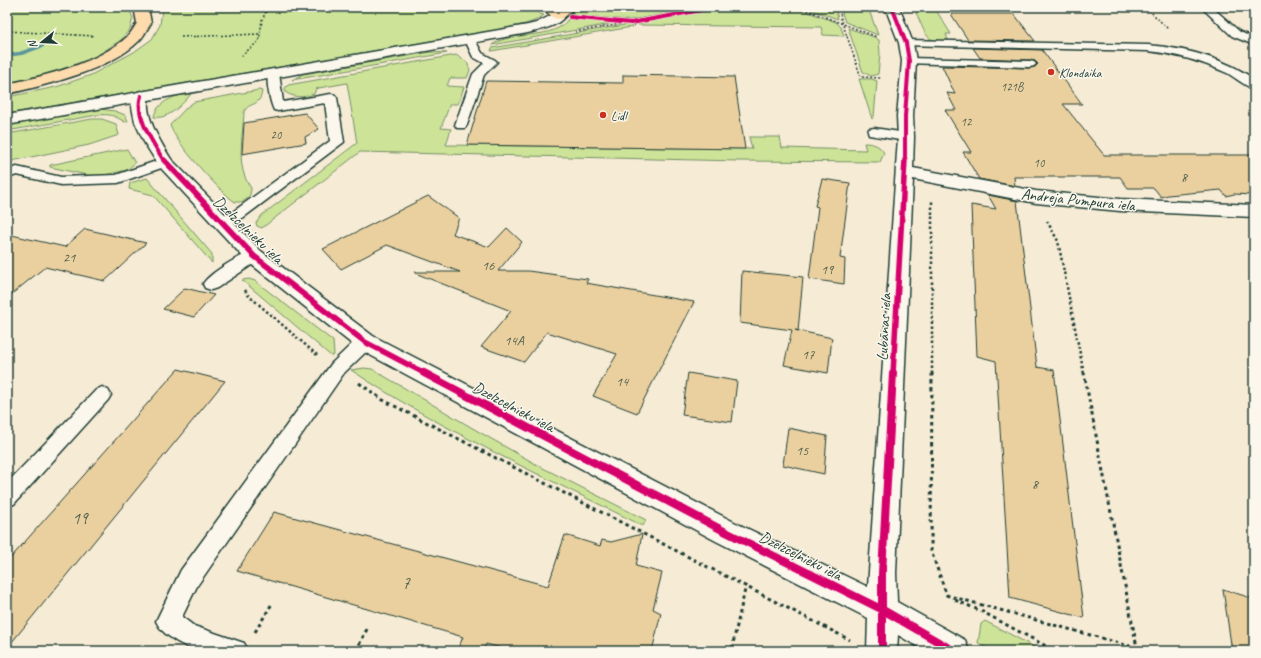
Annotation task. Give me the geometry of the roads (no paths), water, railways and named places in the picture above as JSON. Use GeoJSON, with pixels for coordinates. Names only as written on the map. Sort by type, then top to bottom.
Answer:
{"type":"FeatureCollection","features":[{"type":"Feature","properties":{"kind":"main road"},"geometry":{"type":"LineString","coordinates":[[7,89],[70,73],[94,63],[121,48],[132,39],[143,25],[144,14],[141,7]]}},
{"type":"Feature","properties":{"kind":"street","name":"Lubānas iela"},"geometry":{"type":"LineString","coordinates":[[882,651],[882,573],[906,137],[905,116],[908,52],[892,7]]}},
{"type":"Feature","properties":{"kind":"street"},"geometry":{"type":"LineString","coordinates":[[7,120],[470,40],[541,26],[558,10]]}},
{"type":"Feature","properties":{"kind":"street","name":"Dzelzceļnieku iela"},"geometry":{"type":"LineString","coordinates":[[141,96],[139,102],[143,122],[152,142],[165,162],[221,223],[254,256],[365,342],[726,532],[883,610],[954,651]]}},
{"type":"Feature","properties":{"kind":"street","name":"Andreja Pumpura iela"},"geometry":{"type":"LineString","coordinates":[[904,172],[932,176],[1036,197],[1120,205],[1254,210]]}},
{"type":"Feature","properties":{"kind":"lane"},"geometry":{"type":"LineString","coordinates":[[1206,7],[1236,34],[1254,42]]}},
{"type":"Feature","properties":{"kind":"lane"},"geometry":{"type":"LineString","coordinates":[[461,125],[479,74],[492,62],[477,55],[470,40]]}},
{"type":"Feature","properties":{"kind":"lane"},"geometry":{"type":"LineString","coordinates":[[908,52],[1050,44],[1148,48],[1183,53],[1218,66],[1249,81],[1254,85]]}},
{"type":"Feature","properties":{"kind":"lane"},"geometry":{"type":"LineString","coordinates":[[908,52],[1030,64]]}},
{"type":"Feature","properties":{"kind":"lane"},"geometry":{"type":"LineString","coordinates":[[221,223],[239,214],[337,142],[331,98],[278,107],[273,73]]}},
{"type":"Feature","properties":{"kind":"lane"},"geometry":{"type":"LineString","coordinates":[[874,132],[906,137]]}},
{"type":"Feature","properties":{"kind":"lane"},"geometry":{"type":"LineString","coordinates":[[7,174],[17,171],[61,181],[118,180],[165,162]]}},
{"type":"Feature","properties":{"kind":"lane"},"geometry":{"type":"LineString","coordinates":[[211,284],[254,256]]}},
{"type":"Feature","properties":{"kind":"lane"},"geometry":{"type":"LineString","coordinates":[[243,645],[188,636],[168,621],[189,578],[338,368],[365,342]]}},
{"type":"Feature","properties":{"kind":"lane"},"geometry":{"type":"LineString","coordinates":[[7,498],[102,395]]}},
{"type":"Feature","properties":{"kind":"waterway"},"geometry":{"type":"LineString","coordinates":[[7,55],[20,54],[42,46]]}},
{"type":"Feature","properties":{"kind":"place","name":"Klondaika"},"geometry":{"type":"Point","coordinates":[1051,72]}},
{"type":"Feature","properties":{"kind":"place","name":"Lidl"},"geometry":{"type":"Point","coordinates":[603,115]}}]}
